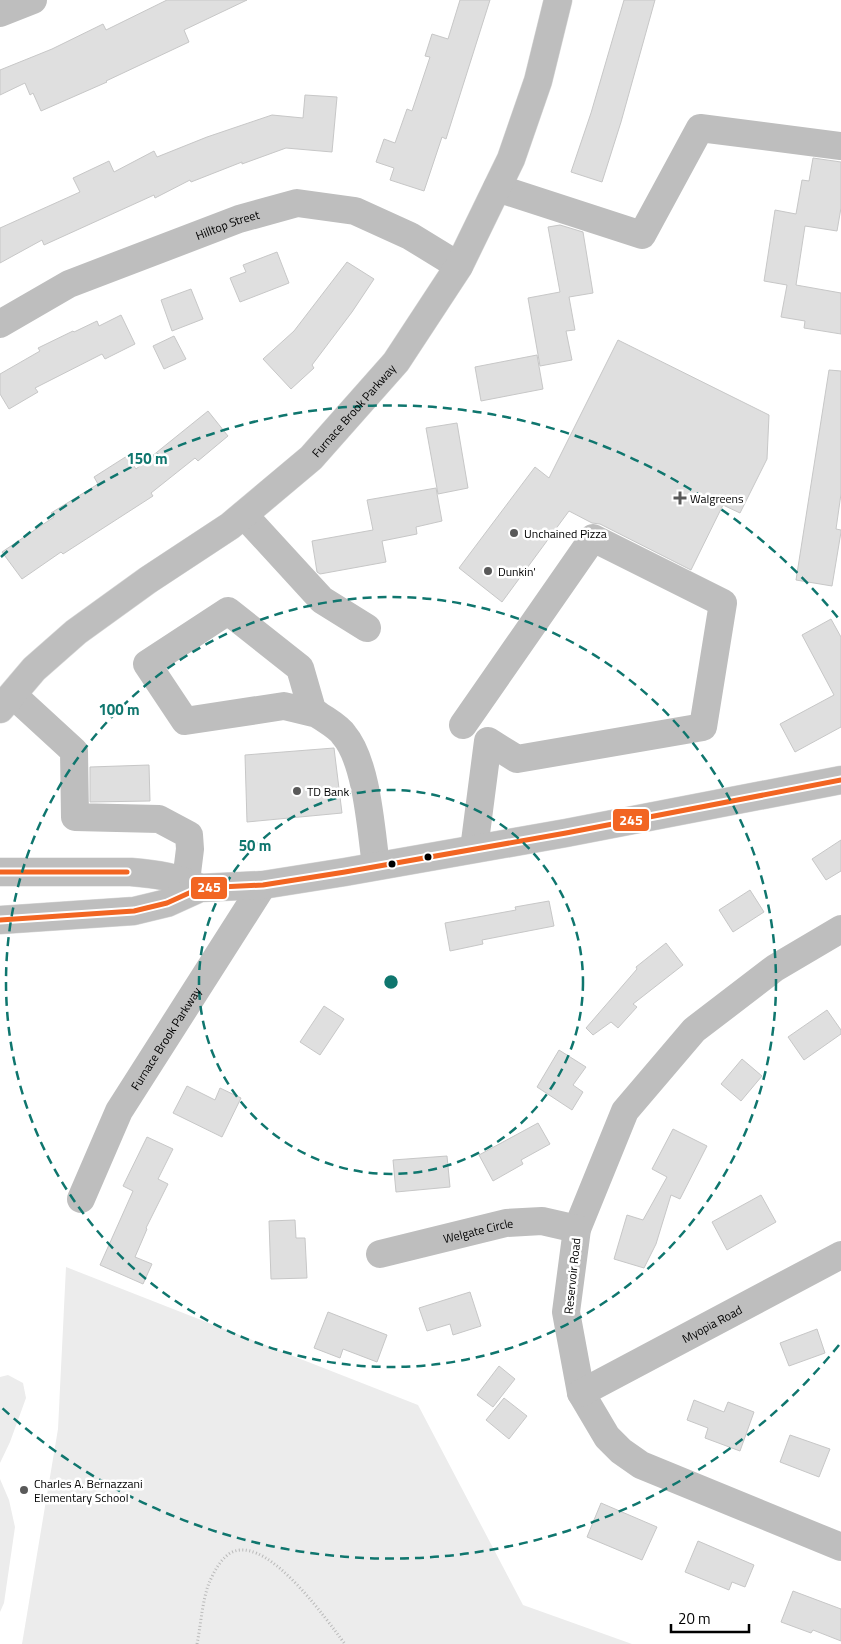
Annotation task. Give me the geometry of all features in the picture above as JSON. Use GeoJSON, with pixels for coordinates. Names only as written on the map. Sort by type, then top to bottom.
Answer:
{"type":"FeatureCollection","features":[{"type":"Feature","properties":{"kind":"street"},"geometry":{"type":"LineString","coordinates":[[0,13],[33,0]]}},
{"type":"Feature","properties":{"kind":"street","name":"Furnace Brook Parkway"},"geometry":{"type":"LineString","coordinates":[[6,702],[34,669],[76,632],[148,580],[230,526],[311,458],[396,362],[459,266],[511,159],[538,81],[558,0]]}},
{"type":"Feature","properties":{"kind":"street"},"geometry":{"type":"LineString","coordinates":[[497,188],[642,235],[700,128],[841,146]]}},
{"type":"Feature","properties":{"kind":"street","name":"Hilltop Street"},"geometry":{"type":"LineString","coordinates":[[0,324],[69,284],[240,220],[297,203],[355,211],[410,236],[459,266]]}},
{"type":"Feature","properties":{"kind":"street"},"geometry":{"type":"LineString","coordinates":[[244,515],[322,600],[367,628]]}},
{"type":"Feature","properties":{"kind":"street"},"geometry":{"type":"LineString","coordinates":[[463,725],[593,538],[722,603],[703,727],[517,759],[488,741],[474,849]]}},
{"type":"Feature","properties":{"kind":"street"},"geometry":{"type":"LineString","coordinates":[[313,713],[300,668],[228,611],[146,664],[185,721],[284,706],[313,713],[316,713],[344,734],[357,755],[376,866]]}},
{"type":"Feature","properties":{"kind":"street"},"geometry":{"type":"LineString","coordinates":[[6,702],[74,751],[74,817],[159,819],[189,835],[193,885]]}},
{"type":"Feature","properties":{"kind":"street"},"geometry":{"type":"LineString","coordinates":[[0,852],[9,872],[131,872],[149,874],[193,885],[263,885],[566,833],[841,780]]}},
{"type":"Feature","properties":{"kind":"street"},"geometry":{"type":"LineString","coordinates":[[0,920],[134,911],[167,903],[193,885]]}},
{"type":"Feature","properties":{"kind":"street","name":"Furnace Brook Parkway"},"geometry":{"type":"LineString","coordinates":[[81,1199],[119,1111],[263,885]]}},
{"type":"Feature","properties":{"kind":"street","name":"Reservoir Road"},"geometry":{"type":"LineString","coordinates":[[841,929],[775,968],[694,1030],[625,1111],[577,1229],[566,1312],[581,1393],[607,1437],[621,1451],[641,1465],[841,1547]]}},
{"type":"Feature","properties":{"kind":"street","name":"Welgate Circle"},"geometry":{"type":"LineString","coordinates":[[380,1254],[506,1223],[542,1221],[577,1229]]}},
{"type":"Feature","properties":{"kind":"street","name":"Myopia Road"},"geometry":{"type":"LineString","coordinates":[[581,1393],[841,1255]]}},
{"type":"Feature","properties":{"kind":"path"},"geometry":{"type":"LineString","coordinates":[[198,1644],[209,1583],[225,1557],[233,1551],[242,1550],[264,1556],[278,1567],[319,1609],[345,1644]]}},
{"type":"Feature","properties":{"kind":"shaded area"},"geometry":{"type":"Polygon","coordinates":[[[66,1267],[418,1405],[523,1605],[632,1644],[22,1644],[58,1429],[66,1267]]]}},
{"type":"Feature","properties":{"kind":"shaded area"},"geometry":{"type":"Polygon","coordinates":[[[8,1375],[23,1383],[26,1398],[0,1463],[0,1377],[8,1375]]]}},
{"type":"Feature","properties":{"kind":"shaded area"},"geometry":{"type":"Polygon","coordinates":[[[0,1479],[9,1500],[15,1527],[4,1603],[0,1612],[0,1479]]]}},
{"type":"Feature","properties":{"kind":"building"},"geometry":{"type":"Polygon","coordinates":[[[167,0],[247,0],[184,30],[189,42],[107,82],[41,111],[33,93],[30,95],[25,83],[0,95],[0,70],[52,49],[103,24],[106,30],[167,0]]]}},
{"type":"Feature","properties":{"kind":"building"},"geometry":{"type":"Polygon","coordinates":[[[460,0],[490,0],[446,139],[442,137],[424,191],[390,180],[394,168],[376,162],[384,139],[395,143],[407,109],[412,111],[430,57],[425,56],[432,34],[448,39],[460,0]]]}},
{"type":"Feature","properties":{"kind":"building"},"geometry":{"type":"Polygon","coordinates":[[[624,0],[655,0],[602,182],[571,172],[591,113],[624,0]]]}},
{"type":"Feature","properties":{"kind":"building"},"geometry":{"type":"Polygon","coordinates":[[[305,95],[337,97],[332,152],[286,148],[242,164],[242,162],[191,182],[190,180],[155,198],[154,195],[44,245],[42,240],[0,263],[0,228],[80,192],[73,178],[109,161],[114,172],[154,151],[157,157],[207,137],[272,115],[303,118],[305,95]]]}},
{"type":"Feature","properties":{"kind":"building"},"geometry":{"type":"Polygon","coordinates":[[[813,158],[841,162],[841,208],[837,231],[805,226],[796,285],[841,293],[841,334],[804,328],[805,321],[781,317],[787,285],[764,281],[775,210],[796,214],[802,180],[809,181],[813,158]]]}},
{"type":"Feature","properties":{"kind":"building"},"geometry":{"type":"Polygon","coordinates":[[[560,225],[583,232],[593,293],[569,297],[575,330],[566,331],[572,360],[540,366],[528,298],[560,292],[548,227],[560,225]]]}},
{"type":"Feature","properties":{"kind":"building"},"geometry":{"type":"Polygon","coordinates":[[[277,252],[289,283],[240,302],[230,278],[246,272],[243,265],[277,252]]]}},
{"type":"Feature","properties":{"kind":"building"},"geometry":{"type":"Polygon","coordinates":[[[347,262],[374,279],[312,365],[314,368],[291,389],[263,359],[294,331],[347,262]]]}},
{"type":"Feature","properties":{"kind":"building"},"geometry":{"type":"Polygon","coordinates":[[[191,289],[203,319],[172,331],[161,300],[191,289]]]}},
{"type":"Feature","properties":{"kind":"building"},"geometry":{"type":"Polygon","coordinates":[[[121,315],[135,344],[105,359],[102,354],[35,388],[38,392],[9,409],[0,394],[0,374],[40,351],[38,348],[97,321],[99,326],[121,315]]]}},
{"type":"Feature","properties":{"kind":"building"},"geometry":{"type":"Polygon","coordinates":[[[174,336],[186,359],[164,369],[153,346],[174,336]]]}},
{"type":"Feature","properties":{"kind":"building"},"geometry":{"type":"Polygon","coordinates":[[[618,340],[769,415],[767,459],[740,513],[723,505],[691,570],[600,524],[592,523],[569,511],[502,602],[459,568],[535,467],[549,478],[618,340]]]}},
{"type":"Feature","properties":{"kind":"building"},"geometry":{"type":"Polygon","coordinates":[[[537,355],[543,389],[481,401],[475,367],[537,355]]]}},
{"type":"Feature","properties":{"kind":"building"},"geometry":{"type":"Polygon","coordinates":[[[829,370],[841,371],[841,494],[836,529],[841,530],[841,532],[832,586],[796,580],[829,370]]]}},
{"type":"Feature","properties":{"kind":"building"},"geometry":{"type":"Polygon","coordinates":[[[208,411],[228,436],[198,461],[195,458],[151,493],[153,496],[63,554],[61,552],[22,579],[2,552],[54,517],[51,513],[98,484],[94,477],[127,456],[136,469],[208,411]]]}},
{"type":"Feature","properties":{"kind":"building"},"geometry":{"type":"Polygon","coordinates":[[[457,423],[468,488],[438,494],[426,428],[457,423]]]}},
{"type":"Feature","properties":{"kind":"building"},"geometry":{"type":"Polygon","coordinates":[[[436,488],[442,521],[416,527],[417,534],[382,541],[386,562],[320,574],[317,572],[312,541],[373,530],[367,500],[436,488]]]}},
{"type":"Feature","properties":{"kind":"building"},"geometry":{"type":"Polygon","coordinates":[[[831,619],[841,637],[841,727],[795,752],[780,724],[834,695],[802,635],[831,619]]]}},
{"type":"Feature","properties":{"kind":"building"},"geometry":{"type":"Polygon","coordinates":[[[334,748],[342,813],[247,822],[245,755],[334,748]]]}},
{"type":"Feature","properties":{"kind":"building"},"geometry":{"type":"Polygon","coordinates":[[[149,765],[150,801],[90,802],[90,767],[149,765]]]}},
{"type":"Feature","properties":{"kind":"building"},"geometry":{"type":"Polygon","coordinates":[[[841,840],[841,871],[826,880],[812,859],[841,840]]]}},
{"type":"Feature","properties":{"kind":"building"},"geometry":{"type":"Polygon","coordinates":[[[750,890],[764,912],[733,932],[719,910],[750,890]]]}},
{"type":"Feature","properties":{"kind":"building"},"geometry":{"type":"Polygon","coordinates":[[[549,901],[554,926],[482,940],[483,944],[450,951],[445,923],[516,910],[515,907],[549,901]]]}},
{"type":"Feature","properties":{"kind":"building"},"geometry":{"type":"Polygon","coordinates":[[[666,943],[683,965],[633,1004],[637,1007],[618,1028],[611,1022],[593,1035],[586,1028],[637,969],[636,967],[666,943]]]}},
{"type":"Feature","properties":{"kind":"building"},"geometry":{"type":"Polygon","coordinates":[[[324,1006],[344,1019],[320,1055],[300,1042],[324,1006]]]}},
{"type":"Feature","properties":{"kind":"building"},"geometry":{"type":"Polygon","coordinates":[[[827,1010],[841,1030],[841,1034],[804,1060],[788,1037],[827,1010]]]}},
{"type":"Feature","properties":{"kind":"building"},"geometry":{"type":"Polygon","coordinates":[[[559,1050],[586,1067],[573,1085],[583,1092],[572,1110],[537,1087],[559,1050]]]}},
{"type":"Feature","properties":{"kind":"building"},"geometry":{"type":"Polygon","coordinates":[[[742,1059],[762,1076],[741,1101],[721,1084],[742,1059]]]}},
{"type":"Feature","properties":{"kind":"building"},"geometry":{"type":"Polygon","coordinates":[[[187,1086],[215,1100],[220,1088],[241,1098],[222,1137],[173,1113],[187,1086]]]}},
{"type":"Feature","properties":{"kind":"building"},"geometry":{"type":"Polygon","coordinates":[[[538,1123],[550,1144],[521,1160],[523,1164],[493,1181],[479,1155],[538,1123]]]}},
{"type":"Feature","properties":{"kind":"building"},"geometry":{"type":"Polygon","coordinates":[[[673,1129],[707,1146],[680,1199],[671,1195],[656,1244],[644,1268],[614,1259],[627,1215],[643,1220],[667,1177],[652,1169],[673,1129]]]}},
{"type":"Feature","properties":{"kind":"building"},"geometry":{"type":"Polygon","coordinates":[[[147,1137],[173,1149],[158,1179],[168,1184],[146,1228],[135,1257],[152,1264],[143,1284],[100,1265],[133,1191],[123,1186],[147,1137]]]}},
{"type":"Feature","properties":{"kind":"building"},"geometry":{"type":"Polygon","coordinates":[[[447,1156],[450,1187],[396,1192],[393,1160],[447,1156]]]}},
{"type":"Feature","properties":{"kind":"building"},"geometry":{"type":"Polygon","coordinates":[[[761,1195],[776,1222],[727,1250],[712,1222],[761,1195]]]}},
{"type":"Feature","properties":{"kind":"building"},"geometry":{"type":"Polygon","coordinates":[[[295,1220],[296,1238],[305,1238],[307,1278],[271,1279],[269,1221],[295,1220]]]}},
{"type":"Feature","properties":{"kind":"building"},"geometry":{"type":"Polygon","coordinates":[[[470,1292],[481,1326],[453,1335],[450,1324],[427,1331],[419,1308],[470,1292]]]}},
{"type":"Feature","properties":{"kind":"building"},"geometry":{"type":"Polygon","coordinates":[[[328,1312],[387,1335],[377,1362],[343,1349],[340,1358],[314,1348],[328,1312]]]}},
{"type":"Feature","properties":{"kind":"building"},"geometry":{"type":"Polygon","coordinates":[[[817,1329],[825,1353],[789,1366],[780,1343],[817,1329]]]}},
{"type":"Feature","properties":{"kind":"building"},"geometry":{"type":"Polygon","coordinates":[[[499,1366],[515,1379],[493,1407],[477,1395],[499,1366]]]}},
{"type":"Feature","properties":{"kind":"building"},"geometry":{"type":"Polygon","coordinates":[[[504,1398],[527,1416],[509,1439],[486,1420],[504,1398]]]}},
{"type":"Feature","properties":{"kind":"building"},"geometry":{"type":"Polygon","coordinates":[[[694,1400],[724,1412],[728,1402],[754,1412],[740,1451],[705,1438],[708,1428],[687,1420],[694,1400]]]}},
{"type":"Feature","properties":{"kind":"building"},"geometry":{"type":"Polygon","coordinates":[[[790,1435],[830,1449],[819,1477],[780,1462],[790,1435]]]}},
{"type":"Feature","properties":{"kind":"building"},"geometry":{"type":"Polygon","coordinates":[[[601,1503],[657,1527],[642,1560],[587,1537],[601,1503]]]}},
{"type":"Feature","properties":{"kind":"building"},"geometry":{"type":"Polygon","coordinates":[[[698,1541],[754,1565],[745,1587],[732,1582],[729,1590],[685,1572],[698,1541]]]}},
{"type":"Feature","properties":{"kind":"building"},"geometry":{"type":"Polygon","coordinates":[[[793,1591],[841,1609],[841,1641],[813,1630],[811,1633],[781,1622],[793,1591]]]}},
{"type":"Feature","properties":{"kind":"transit line","name":"245"},"geometry":{"type":"LineString","coordinates":[[0,920],[134,911],[167,903],[200,888],[263,885],[345,872],[566,833],[841,780]]}},
{"type":"Feature","properties":{"kind":"transit line","name":"245"},"geometry":{"type":"LineString","coordinates":[[0,872],[127,872]]}},
{"type":"Feature","properties":{"kind":"place","name":"Walgreens"},"geometry":{"type":"Point","coordinates":[680,498]}},
{"type":"Feature","properties":{"kind":"place","name":"Unchained Pizza"},"geometry":{"type":"Point","coordinates":[514,533]}},
{"type":"Feature","properties":{"kind":"place","name":"Dunkin'"},"geometry":{"type":"Point","coordinates":[488,571]}},
{"type":"Feature","properties":{"kind":"place","name":"TD Bank"},"geometry":{"type":"Point","coordinates":[297,791]}},
{"type":"Feature","properties":{"kind":"place","name":"Charles A. Bernazzani Elementary School"},"geometry":{"type":"Point","coordinates":[24,1490]}}]}
